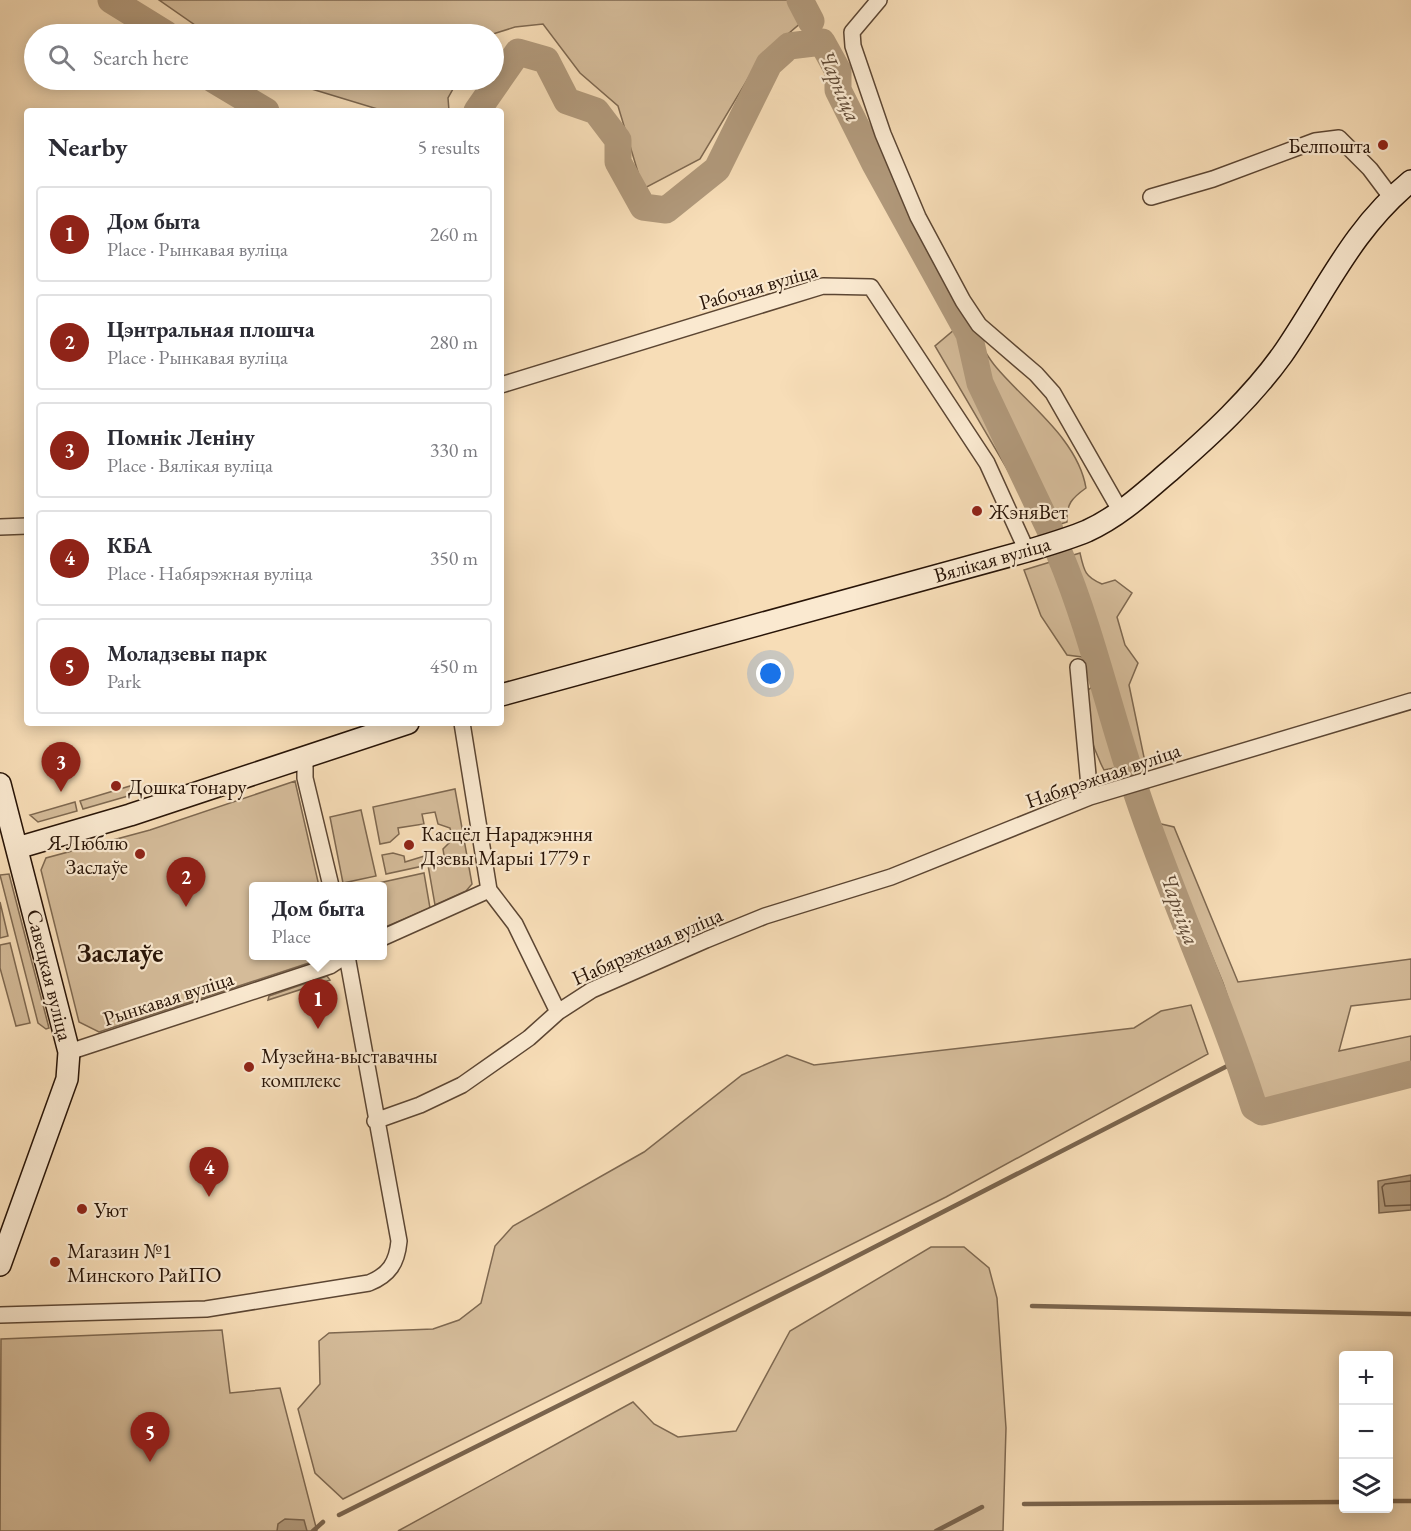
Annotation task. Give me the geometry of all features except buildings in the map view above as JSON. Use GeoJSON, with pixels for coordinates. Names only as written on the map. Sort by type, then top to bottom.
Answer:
{"type":"FeatureCollection","features":[{"type":"Feature","properties":{"kind":"main road","name":"Вялікая вуліца"},"geometry":{"type":"LineString","coordinates":[[504,694],[1027,551],[1087,531],[1121,512],[1242,404],[1281,355],[1350,245],[1391,197],[1411,181]]}},
{"type":"Feature","properties":{"kind":"main road"},"geometry":{"type":"LineString","coordinates":[[17,848],[130,815],[305,757],[368,729],[388,726]]}},
{"type":"Feature","properties":{"kind":"main road","name":"Савецкая вуліца"},"geometry":{"type":"LineString","coordinates":[[0,784],[5,823],[17,848],[69,1052],[67,1079],[0,1265]]}},
{"type":"Feature","properties":{"kind":"street"},"geometry":{"type":"LineString","coordinates":[[879,0],[865,6],[852,32],[857,58],[883,134],[918,217],[963,301],[979,325],[1036,374],[1053,393],[1121,512]]}},
{"type":"Feature","properties":{"kind":"street"},"geometry":{"type":"LineString","coordinates":[[1151,196],[1213,179],[1315,141],[1339,138],[1370,169],[1391,197]]}},
{"type":"Feature","properties":{"kind":"street","name":"Рабочая вуліца"},"geometry":{"type":"LineString","coordinates":[[504,384],[824,286],[871,287],[987,463],[1027,551]]}},
{"type":"Feature","properties":{"kind":"street"},"geometry":{"type":"LineString","coordinates":[[0,526],[24,526]]}},
{"type":"Feature","properties":{"kind":"street"},"geometry":{"type":"LineString","coordinates":[[1078,667],[1090,797]]}},
{"type":"Feature","properties":{"kind":"street","name":"Набярэжная вуліца"},"geometry":{"type":"LineString","coordinates":[[375,1121],[420,1105],[462,1084],[529,1038],[558,1012],[592,990],[765,916],[891,877],[1090,797],[1411,701]]}},
{"type":"Feature","properties":{"kind":"street"},"geometry":{"type":"LineString","coordinates":[[462,726],[489,890],[515,924],[558,1012]]}},
{"type":"Feature","properties":{"kind":"street"},"geometry":{"type":"LineString","coordinates":[[305,757],[305,778],[330,882]]}},
{"type":"Feature","properties":{"kind":"street"},"geometry":{"type":"LineString","coordinates":[[387,936],[489,890]]}},
{"type":"Feature","properties":{"kind":"street","name":"Рынкавая вуліца"},"geometry":{"type":"LineString","coordinates":[[69,1052],[330,966],[340,960]]}},
{"type":"Feature","properties":{"kind":"street"},"geometry":{"type":"LineString","coordinates":[[0,1315],[206,1310],[369,1282],[382,1278],[393,1267],[399,1241],[347,960]]}},
{"type":"Feature","properties":{"kind":"shaded area"},"geometry":{"type":"Polygon","coordinates":[[[159,0],[801,0],[810,15],[761,57],[700,159],[643,189],[618,106],[580,73],[543,24],[504,30],[504,24],[194,24],[159,0]]]}},
{"type":"Feature","properties":{"kind":"shaded area"},"geometry":{"type":"Polygon","coordinates":[[[315,90],[452,90],[448,98],[449,108],[374,108],[315,90]]]}},
{"type":"Feature","properties":{"kind":"shaded area"},"geometry":{"type":"Polygon","coordinates":[[[967,319],[992,362],[1049,423],[1073,453],[1086,488],[1071,502],[1067,522],[1039,531],[1009,472],[935,346],[967,319]]]}},
{"type":"Feature","properties":{"kind":"shaded area"},"geometry":{"type":"Polygon","coordinates":[[[1080,553],[1084,569],[1092,579],[1102,584],[1115,580],[1132,593],[1117,617],[1125,645],[1138,663],[1129,685],[1145,762],[1104,770],[1092,742],[1087,722],[1086,692],[1093,686],[1082,657],[1067,655],[1041,616],[1024,570],[1080,553]]]}},
{"type":"Feature","properties":{"kind":"shaded area"},"geometry":{"type":"Polygon","coordinates":[[[295,781],[318,882],[249,882],[249,960],[318,960],[99,1032],[79,1022],[41,870],[46,858],[150,830],[295,781]]]}},
{"type":"Feature","properties":{"kind":"shaded area"},"geometry":{"type":"Polygon","coordinates":[[[140,783],[142,792],[83,809],[80,801],[140,783]]]}},
{"type":"Feature","properties":{"kind":"shaded area"},"geometry":{"type":"Polygon","coordinates":[[[455,789],[472,884],[466,891],[435,905],[428,865],[386,874],[382,855],[393,853],[404,856],[405,862],[431,854],[433,864],[445,862],[443,849],[452,840],[450,828],[438,824],[435,812],[422,814],[424,824],[398,828],[399,834],[390,842],[380,844],[373,807],[455,789]]]}},
{"type":"Feature","properties":{"kind":"shaded area"},"geometry":{"type":"Polygon","coordinates":[[[75,802],[77,811],[38,822],[30,815],[75,802]]]}},
{"type":"Feature","properties":{"kind":"shaded area"},"geometry":{"type":"Polygon","coordinates":[[[361,810],[376,876],[343,882],[330,817],[361,810]]]}},
{"type":"Feature","properties":{"kind":"shaded area"},"geometry":{"type":"Polygon","coordinates":[[[1157,823],[1174,827],[1238,982],[1411,959],[1411,999],[1351,1006],[1339,1051],[1411,1036],[1411,1063],[1262,1100],[1223,983],[1157,823]]]}},
{"type":"Feature","properties":{"kind":"shaded area"},"geometry":{"type":"Polygon","coordinates":[[[424,873],[430,908],[387,926],[387,882],[383,882],[424,873]]]}},
{"type":"Feature","properties":{"kind":"shaded area"},"geometry":{"type":"Polygon","coordinates":[[[9,874],[49,1028],[46,1029],[38,1023],[0,875],[9,874]]]}},
{"type":"Feature","properties":{"kind":"shaded area"},"geometry":{"type":"Polygon","coordinates":[[[0,902],[8,936],[0,938],[0,902]]]}},
{"type":"Feature","properties":{"kind":"shaded area"},"geometry":{"type":"Polygon","coordinates":[[[10,943],[30,1023],[16,1026],[0,968],[0,945],[10,943]]]}},
{"type":"Feature","properties":{"kind":"shaded area"},"geometry":{"type":"Polygon","coordinates":[[[327,976],[330,980],[268,1000],[269,996],[327,976]]]}},
{"type":"Feature","properties":{"kind":"shaded area"},"geometry":{"type":"Polygon","coordinates":[[[1191,1005],[1208,1054],[946,1197],[343,1499],[315,1473],[298,1409],[320,1384],[319,1341],[329,1333],[433,1329],[459,1320],[481,1303],[495,1246],[513,1226],[644,1152],[742,1075],[787,1055],[814,1065],[1134,1028],[1161,1011],[1191,1005]]]}},
{"type":"Feature","properties":{"kind":"shaded area"},"geometry":{"type":"Polygon","coordinates":[[[931,1247],[964,1247],[989,1268],[997,1298],[1006,1428],[1003,1531],[398,1531],[633,1402],[654,1424],[678,1437],[736,1431],[790,1331],[931,1247]]]}},
{"type":"Feature","properties":{"kind":"shaded area"},"geometry":{"type":"Polygon","coordinates":[[[222,1330],[230,1393],[280,1388],[317,1531],[0,1531],[1,1339],[222,1330]]]}},
{"type":"Feature","properties":{"kind":"water"},"geometry":{"type":"Polygon","coordinates":[[[1411,1175],[1411,1210],[1379,1213],[1378,1181],[1411,1175]]]}},
{"type":"Feature","properties":{"kind":"water"},"geometry":{"type":"Polygon","coordinates":[[[285,1519],[304,1520],[307,1531],[277,1531],[278,1524],[285,1519]]]}},
{"type":"Feature","properties":{"kind":"waterway","name":"Чарніца"},"geometry":{"type":"LineString","coordinates":[[111,0],[150,24]]}},
{"type":"Feature","properties":{"kind":"waterway"},"geometry":{"type":"LineString","coordinates":[[800,0],[811,21]]}},
{"type":"Feature","properties":{"kind":"waterway","name":"Чарніца"},"geometry":{"type":"LineString","coordinates":[[504,72],[518,52],[546,60],[567,101],[596,111],[618,140],[618,162],[643,207],[666,210],[717,169],[769,64],[789,46],[822,42],[838,71],[838,90],[875,164],[969,334],[980,383],[1050,530]]}},
{"type":"Feature","properties":{"kind":"waterway","name":"Чарніца"},"geometry":{"type":"LineString","coordinates":[[231,90],[261,108]]}},
{"type":"Feature","properties":{"kind":"waterway","name":"Чарніца"},"geometry":{"type":"LineString","coordinates":[[479,108],[492,90]]}},
{"type":"Feature","properties":{"kind":"waterway","name":"Чарніца"},"geometry":{"type":"LineString","coordinates":[[1060,555],[1082,614],[1127,764],[1151,833],[1241,1067],[1254,1107],[1262,1112],[1411,1074]]}},
{"type":"Feature","properties":{"kind":"waterway"},"geometry":{"type":"LineString","coordinates":[[339,1515],[820,1275],[1239,1060]]}},
{"type":"Feature","properties":{"kind":"waterway"},"geometry":{"type":"LineString","coordinates":[[1032,1306],[1411,1314]]}},
{"type":"Feature","properties":{"kind":"waterway"},"geometry":{"type":"LineString","coordinates":[[1393,1501],[1411,1501]]}},
{"type":"Feature","properties":{"kind":"waterway"},"geometry":{"type":"LineString","coordinates":[[1024,1504],[1339,1502]]}},
{"type":"Feature","properties":{"kind":"waterway"},"geometry":{"type":"LineString","coordinates":[[936,1531],[982,1507]]}},
{"type":"Feature","properties":{"kind":"waterway"},"geometry":{"type":"LineString","coordinates":[[313,1531],[323,1522]]}},
{"type":"Feature","properties":{"kind":"place","name":"Белпошта"},"geometry":{"type":"Point","coordinates":[1383,145]}},
{"type":"Feature","properties":{"kind":"place","name":"ЖэняВет"},"geometry":{"type":"Point","coordinates":[977,511]}},
{"type":"Feature","properties":{"kind":"place","name":"Дошка гонару"},"geometry":{"type":"Point","coordinates":[116,786]}},
{"type":"Feature","properties":{"kind":"place","name":"Помнік Леніну"},"geometry":{"type":"Point","coordinates":[61,792]}},
{"type":"Feature","properties":{"kind":"place","name":"Касцёл Нараджэння Дзевы Марыі 1779 г"},"geometry":{"type":"Point","coordinates":[409,845]}},
{"type":"Feature","properties":{"kind":"place","name":"Я Люблю Заслаўе"},"geometry":{"type":"Point","coordinates":[140,854]}},
{"type":"Feature","properties":{"kind":"place","name":"Цэнтральная плошча"},"geometry":{"type":"Point","coordinates":[186,907]}},
{"type":"Feature","properties":{"kind":"place","name":"Дом быта"},"geometry":{"type":"Point","coordinates":[318,1029]}},
{"type":"Feature","properties":{"kind":"place","name":"Музейна-выставачны комплекс"},"geometry":{"type":"Point","coordinates":[249,1067]}},
{"type":"Feature","properties":{"kind":"place","name":"КБА"},"geometry":{"type":"Point","coordinates":[209,1197]}},
{"type":"Feature","properties":{"kind":"place","name":"Уют"},"geometry":{"type":"Point","coordinates":[82,1209]}},
{"type":"Feature","properties":{"kind":"place","name":"Магазин №1 Минского РайПО"},"geometry":{"type":"Point","coordinates":[55,1262]}},
{"type":"Feature","properties":{"kind":"place","name":"Моладзевы парк"},"geometry":{"type":"Point","coordinates":[150,1462]}},
{"type":"Feature","properties":{"kind":"district","name":"Заслаўе"},"geometry":{"type":"Point","coordinates":[120,952]}}]}
